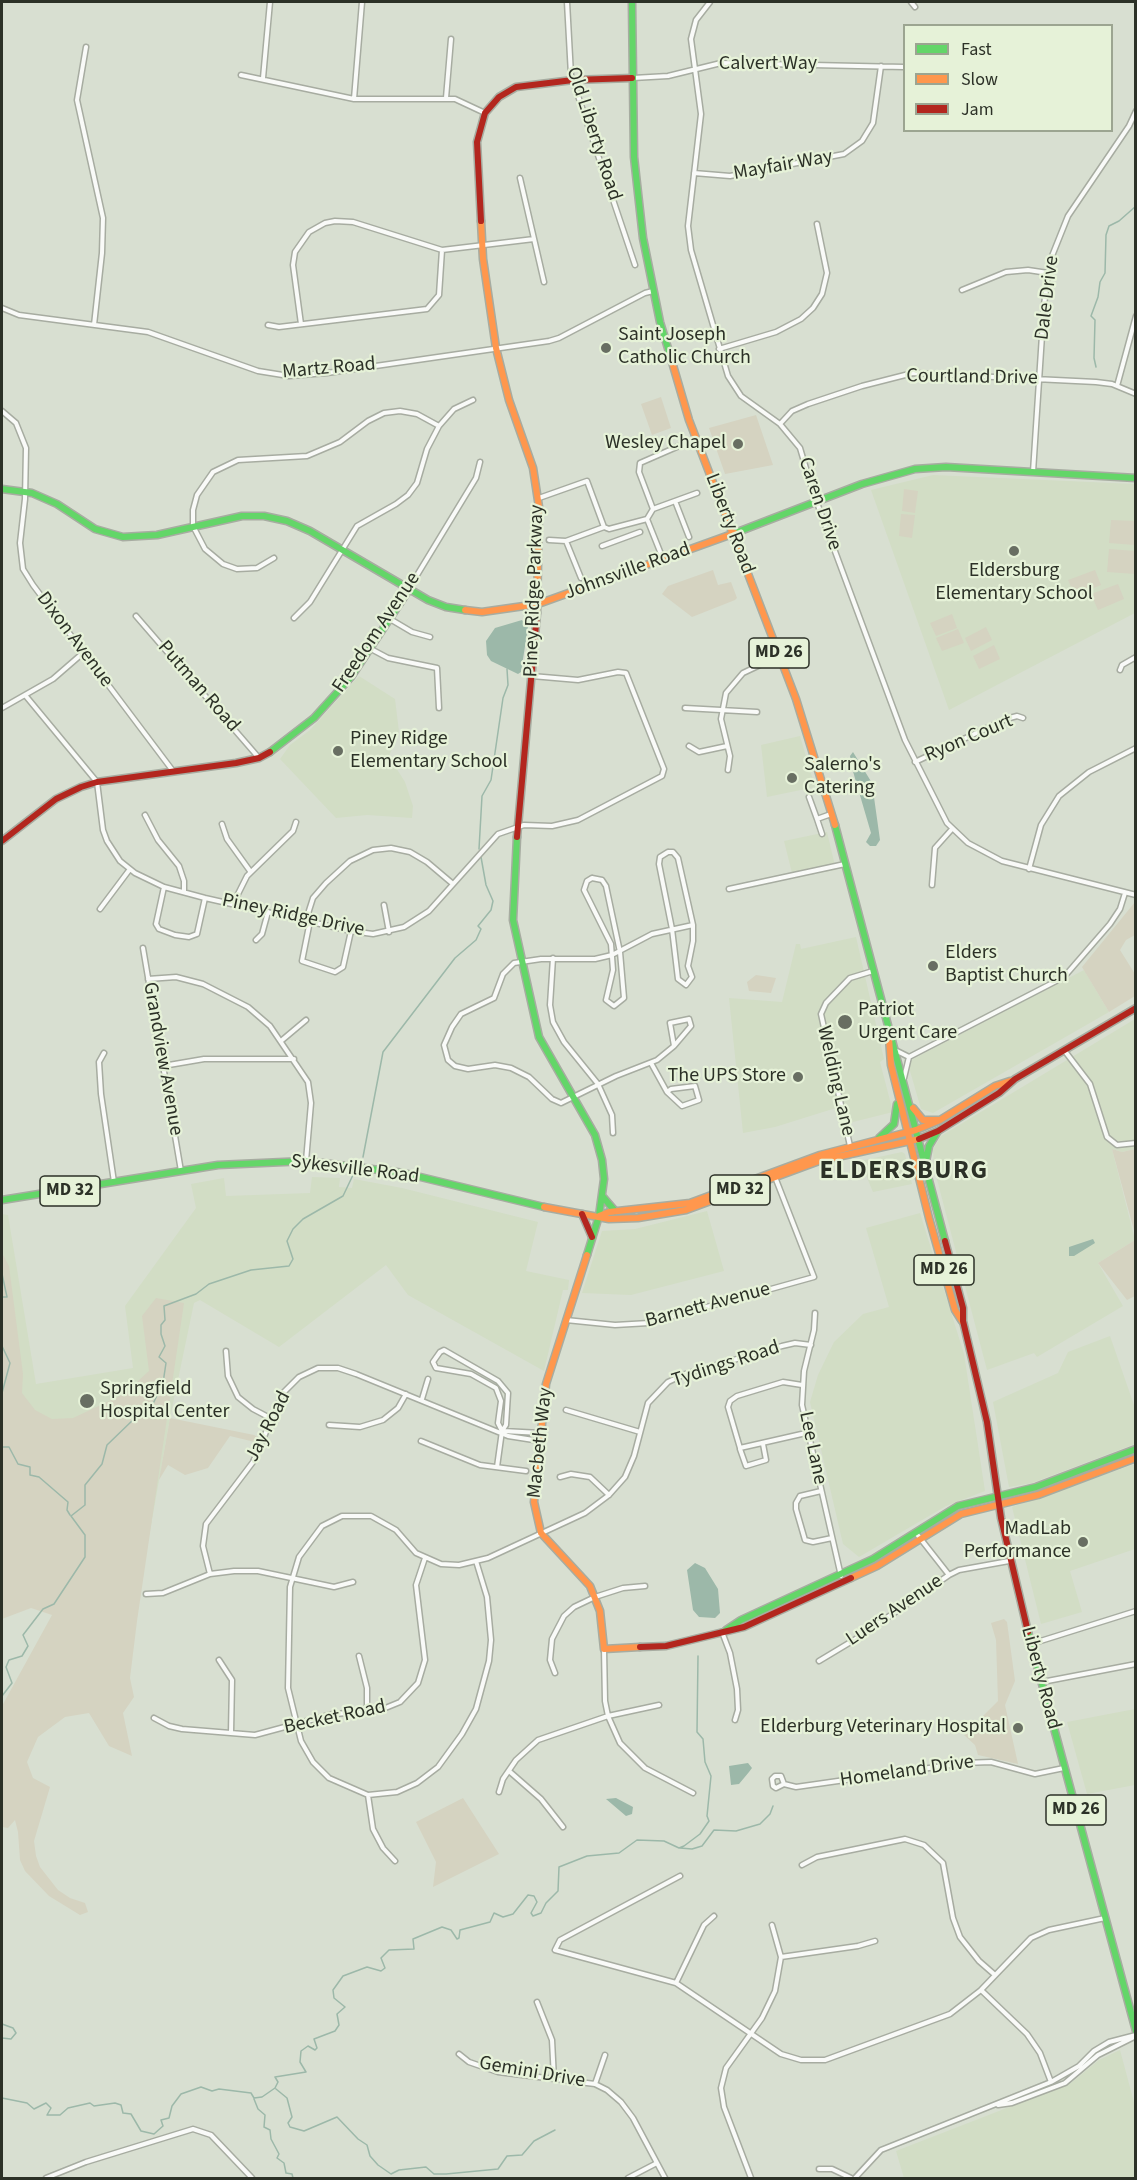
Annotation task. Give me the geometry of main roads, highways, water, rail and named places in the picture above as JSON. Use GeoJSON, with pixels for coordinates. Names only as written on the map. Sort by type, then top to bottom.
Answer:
{"type":"FeatureCollection","features":[{"type":"Feature","properties":{"kind":"waterway"},"geometry":{"type":"LineString","coordinates":[[1096,367],[1094,358],[1095,320],[1091,316],[1098,297],[1100,282],[1105,273],[1106,235],[1109,226],[1119,221],[1136,206]]}},
{"type":"Feature","properties":{"kind":"waterway"},"geometry":{"type":"LineString","coordinates":[[479,849],[482,796],[491,780],[503,698],[508,685],[507,669]]}},
{"type":"Feature","properties":{"kind":"waterway"},"geometry":{"type":"LineString","coordinates":[[363,1157],[383,1052],[455,958],[476,940],[481,929],[478,926],[491,910],[493,901],[486,885],[481,857]]}},
{"type":"Feature","properties":{"kind":"waterway"},"geometry":{"type":"LineString","coordinates":[[2,1696],[12,1683],[6,1667],[9,1660],[22,1656],[28,1646],[23,1635],[43,1609],[54,1604],[85,1557],[85,1535],[71,1516],[85,1505],[85,1485],[102,1464],[107,1445],[135,1418],[150,1410],[163,1383],[166,1363],[159,1357],[165,1346],[161,1334],[161,1325],[165,1320],[164,1306],[196,1294],[209,1284],[251,1270],[289,1266],[293,1259],[287,1241],[293,1229],[303,1219],[343,1196],[353,1175]]}},
{"type":"Feature","properties":{"kind":"waterway"},"geometry":{"type":"LineString","coordinates":[[2,1274],[7,1297],[2,1297]]}},
{"type":"Feature","properties":{"kind":"waterway"},"geometry":{"type":"LineString","coordinates":[[2,1346],[10,1363],[2,1393]]}},
{"type":"Feature","properties":{"kind":"waterway"},"geometry":{"type":"LineString","coordinates":[[2,1403],[2,1413]]}},
{"type":"Feature","properties":{"kind":"waterway"},"geometry":{"type":"LineString","coordinates":[[2,1447],[9,1447],[18,1464],[30,1467],[30,1475],[39,1477],[68,1502],[67,1510],[70,1515]]}},
{"type":"Feature","properties":{"kind":"waterway"},"geometry":{"type":"LineString","coordinates":[[2,2098],[27,2103],[34,2109],[46,2103],[51,2108],[47,2115],[60,2115],[68,2108],[90,2103],[94,2106],[115,2103],[121,2105],[123,2113],[131,2114],[141,2131],[154,2134],[163,2126],[161,2120],[169,2118],[172,2106],[181,2094],[201,2087],[212,2091],[219,2089],[251,2093],[254,2098],[262,2097],[275,2088],[278,2082],[275,2077],[306,2072],[300,2062],[301,2051],[308,2046],[315,2050],[317,2048],[314,2039],[335,2031],[339,2025],[337,2014],[345,2007],[334,1998],[333,1990],[343,1976],[367,1967],[381,1971],[385,1968],[381,1958],[389,1950],[414,1949],[413,1939],[442,1927],[451,1930],[457,1939],[460,1930],[490,1922],[494,1913],[503,1917],[513,1914],[528,1895],[534,1896],[537,1902],[531,1913],[533,1916],[541,1913],[546,1903],[558,1891],[559,1867],[587,1856],[619,1853],[637,1840],[664,1841],[679,1848],[684,1846],[700,1834],[709,1821],[707,1816],[711,1776],[705,1762],[703,1739],[697,1732],[698,1656]]}},
{"type":"Feature","properties":{"kind":"waterway"},"geometry":{"type":"LineString","coordinates":[[680,1848],[692,1849],[702,1846],[714,1830],[736,1831],[760,1824],[770,1814],[773,1806]]}},
{"type":"Feature","properties":{"kind":"waterway"},"geometry":{"type":"LineString","coordinates":[[2,2024],[13,2028],[16,2033],[11,2039],[2,2038]]}},
{"type":"Feature","properties":{"kind":"waterway"},"geometry":{"type":"LineString","coordinates":[[276,2089],[287,2098],[292,2117],[288,2123],[290,2127],[304,2131],[337,2117],[367,2145],[370,2156],[378,2165],[391,2174],[399,2170],[426,2167],[434,2174],[498,2169],[507,2156],[522,2155],[534,2141],[555,2130]]}},
{"type":"Feature","properties":{"kind":"waterway"},"geometry":{"type":"LineString","coordinates":[[254,2099],[258,2109],[265,2115],[264,2127],[270,2130],[271,2139],[279,2154],[277,2158],[284,2163],[286,2173],[292,2174],[293,2178]]}},
{"type":"Feature","properties":{"kind":"place","name":"Saint Joseph Catholic Church"},"geometry":{"type":"Point","coordinates":[606,348]}},
{"type":"Feature","properties":{"kind":"place","name":"Wesley Chapel"},"geometry":{"type":"Point","coordinates":[738,444]}},
{"type":"Feature","properties":{"kind":"place","name":"Eldersburg Elementary School"},"geometry":{"type":"Point","coordinates":[1014,551]}},
{"type":"Feature","properties":{"kind":"place","name":"Piney Ridge Elementary School"},"geometry":{"type":"Point","coordinates":[338,751]}},
{"type":"Feature","properties":{"kind":"place","name":"Salerno's Catering"},"geometry":{"type":"Point","coordinates":[792,778]}},
{"type":"Feature","properties":{"kind":"place","name":"Elders Baptist Church"},"geometry":{"type":"Point","coordinates":[933,966]}},
{"type":"Feature","properties":{"kind":"place","name":"Patriot Urgent Care"},"geometry":{"type":"Point","coordinates":[845,1022]}},
{"type":"Feature","properties":{"kind":"place","name":"The UPS Store"},"geometry":{"type":"Point","coordinates":[798,1077]}},
{"type":"Feature","properties":{"kind":"place","name":"Springfield Hospital Center"},"geometry":{"type":"Point","coordinates":[87,1401]}},
{"type":"Feature","properties":{"kind":"place","name":"MadLab Performance"},"geometry":{"type":"Point","coordinates":[1083,1542]}},
{"type":"Feature","properties":{"kind":"place","name":"Elderburg Veterinary Hospital"},"geometry":{"type":"Point","coordinates":[1018,1728]}},
{"type":"Feature","properties":{"kind":"district","name":"ELDERSBURG"},"geometry":{"type":"Point","coordinates":[904,1172]}}]}
